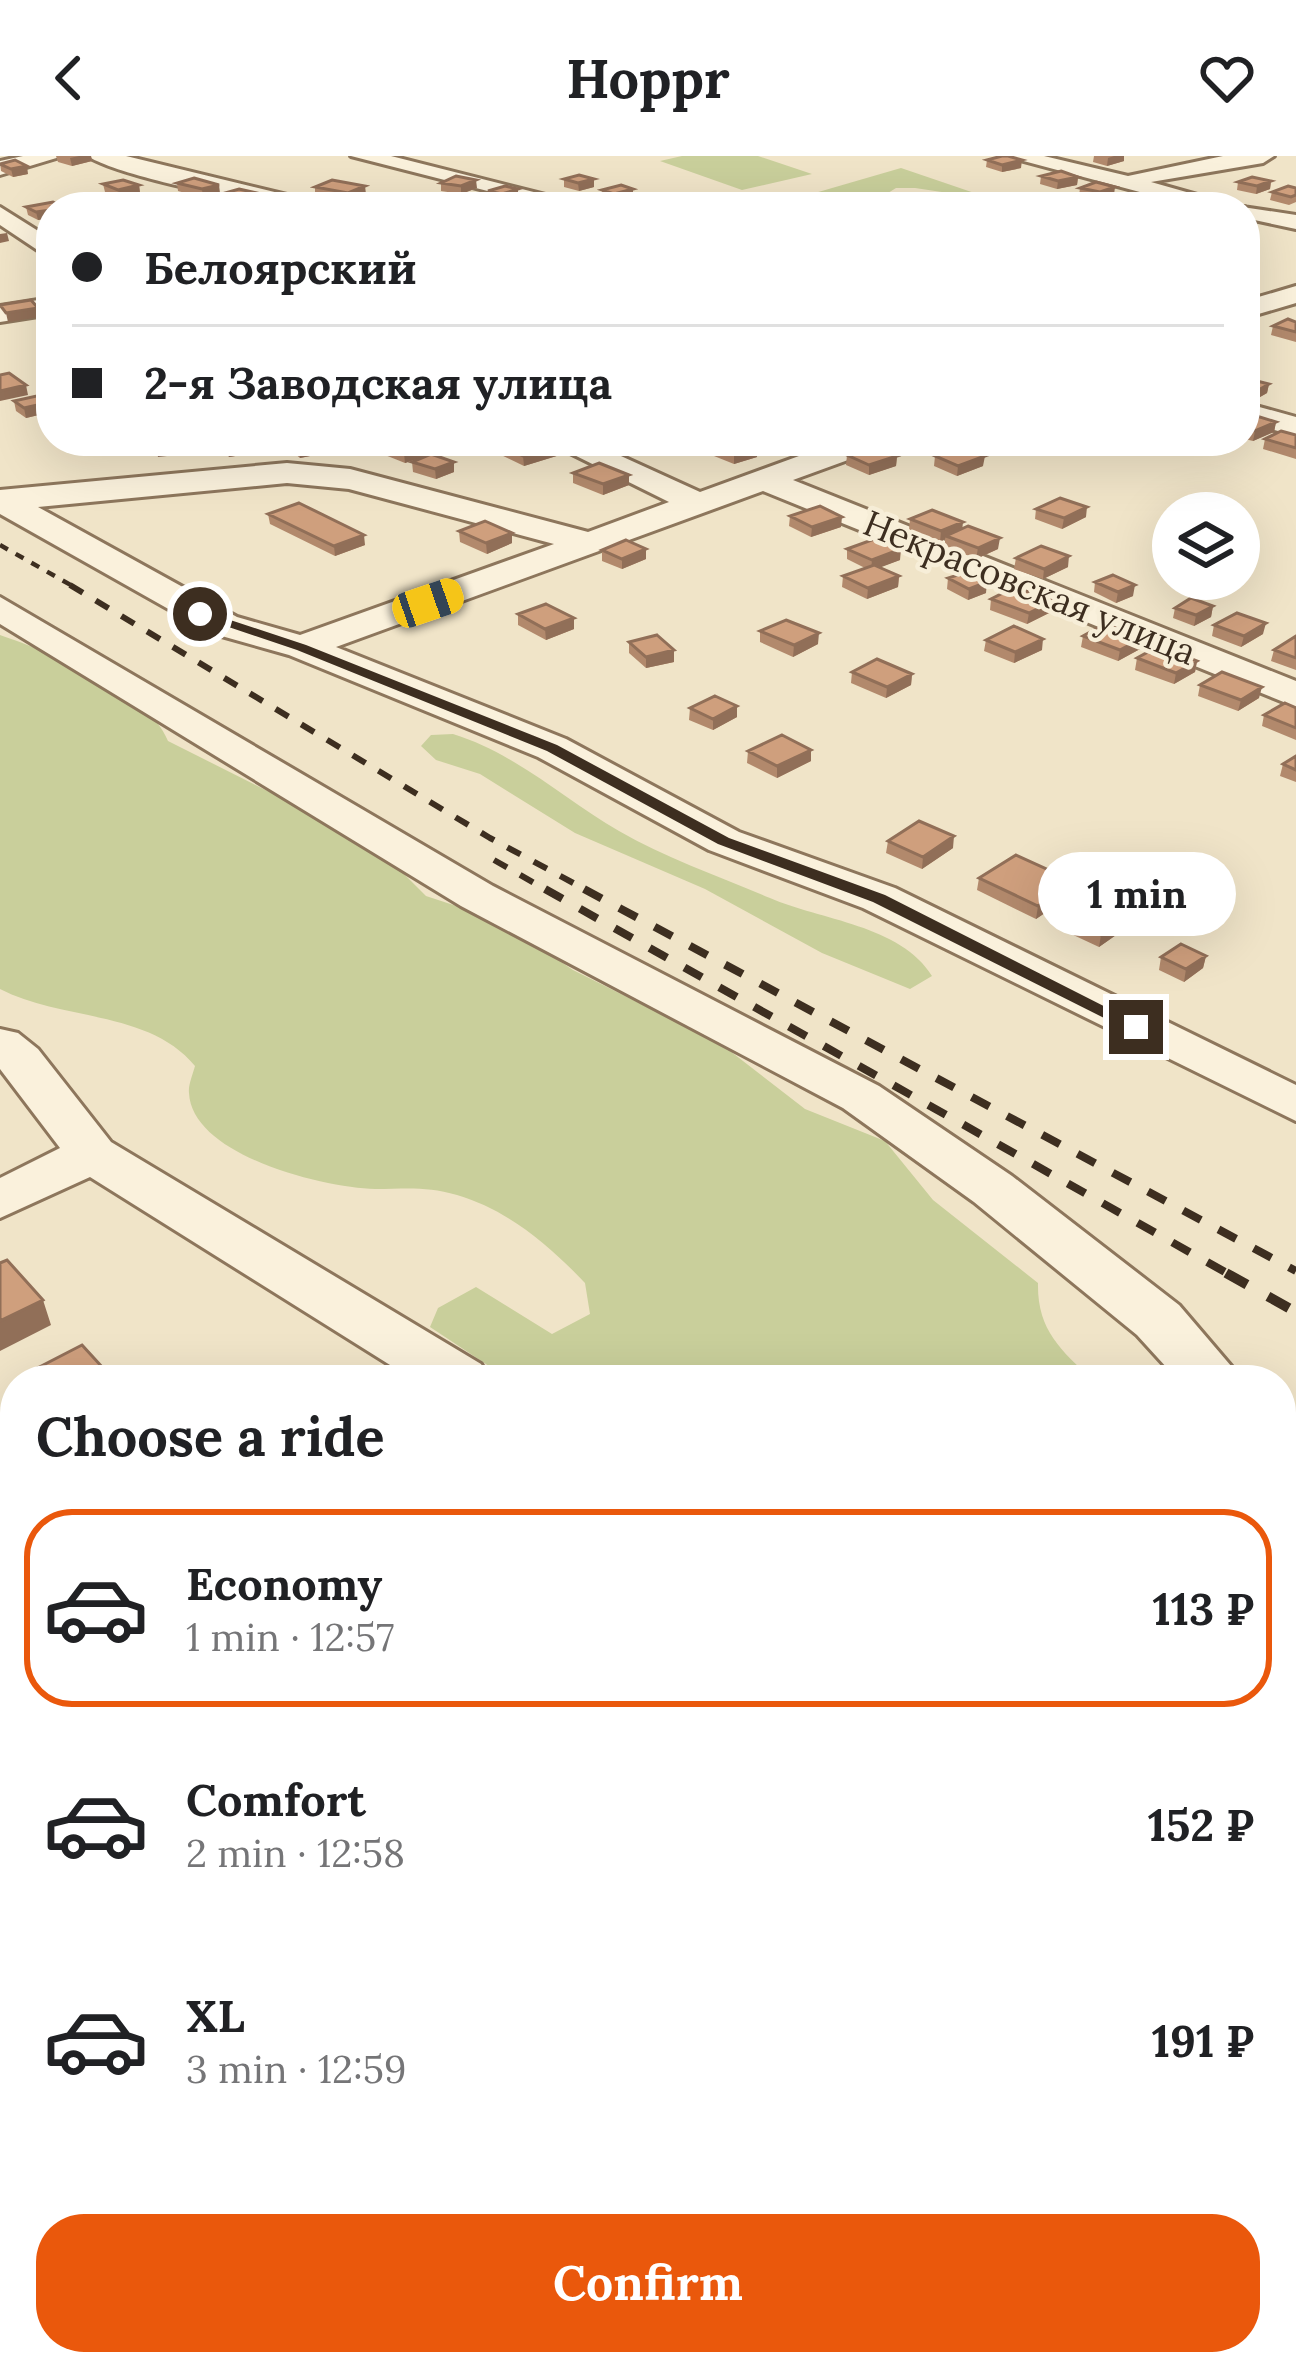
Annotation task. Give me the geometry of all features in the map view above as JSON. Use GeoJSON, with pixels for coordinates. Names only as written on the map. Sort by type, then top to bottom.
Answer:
{"type":"FeatureCollection","features":[{"type":"Feature","properties":{"kind":"street"},"geometry":{"type":"LineString","coordinates":[[0,168],[52,156]]}},
{"type":"Feature","properties":{"kind":"street"},"geometry":{"type":"LineString","coordinates":[[99,156],[240,192]]}},
{"type":"Feature","properties":{"kind":"street"},"geometry":{"type":"LineString","coordinates":[[362,156],[508,192]]}},
{"type":"Feature","properties":{"kind":"street"},"geometry":{"type":"LineString","coordinates":[[1016,156],[1154,192]]}},
{"type":"Feature","properties":{"kind":"street"},"geometry":{"type":"LineString","coordinates":[[1112,183],[1263,156]]}},
{"type":"Feature","properties":{"kind":"street"},"geometry":{"type":"LineString","coordinates":[[0,214],[36,240]]}},
{"type":"Feature","properties":{"kind":"street"},"geometry":{"type":"LineString","coordinates":[[1260,214],[1296,222]]}},
{"type":"Feature","properties":{"kind":"street"},"geometry":{"type":"LineString","coordinates":[[1260,305],[1296,294]]}},
{"type":"Feature","properties":{"kind":"street"},"geometry":{"type":"LineString","coordinates":[[0,314],[36,308]]}},
{"type":"Feature","properties":{"kind":"street"},"geometry":{"type":"LineString","coordinates":[[1260,416],[1296,427]]}},
{"type":"Feature","properties":{"kind":"street"},"geometry":{"type":"LineString","coordinates":[[595,456],[702,505]]}},
{"type":"Feature","properties":{"kind":"street"},"geometry":{"type":"LineString","coordinates":[[302,647],[829,456]]}},
{"type":"Feature","properties":{"kind":"street"},"geometry":{"type":"LineString","coordinates":[[1,500],[287,473],[350,479],[595,544]]}},
{"type":"Feature","properties":{"kind":"street","name":"Некрасовская улица"},"geometry":{"type":"LineString","coordinates":[[764,480],[1296,695]]}},
{"type":"Feature","properties":{"kind":"street"},"geometry":{"type":"LineString","coordinates":[[1,500],[224,625],[302,647],[552,748],[724,841],[879,898],[1296,1105]]}},
{"type":"Feature","properties":{"kind":"street"},"geometry":{"type":"LineString","coordinates":[[0,608],[477,896],[861,1097],[993,1189],[1158,1320],[1199,1365]]}},
{"type":"Feature","properties":{"kind":"street"},"geometry":{"type":"LineString","coordinates":[[0,1044],[20,1060],[92,1154],[436,1365]]}},
{"type":"Feature","properties":{"kind":"street"},"geometry":{"type":"LineString","coordinates":[[0,1200],[92,1154]]}},
{"type":"Feature","properties":{"kind":"green space"},"geometry":{"type":"Polygon","coordinates":[[[682,156],[758,156],[812,174],[742,190],[660,161],[682,156]]]}},
{"type":"Feature","properties":{"kind":"green space"},"geometry":{"type":"Polygon","coordinates":[[[901,168],[972,192],[896,188],[890,192],[818,192],[901,168]]]}},
{"type":"Feature","properties":{"kind":"green space"},"geometry":{"type":"Polygon","coordinates":[[[0,635],[95,675],[140,705],[168,741],[375,845],[426,896],[499,920],[573,970],[721,1044],[805,1109],[885,1141],[933,1200],[1038,1283],[1046,1326],[1077,1365],[487,1365],[430,1327],[438,1308],[476,1287],[552,1334],[590,1314],[585,1283],[527,1230],[457,1195],[353,1187],[264,1164],[212,1134],[196,1115],[189,1090],[195,1066],[176,1048],[129,1025],[50,1007],[0,989],[0,635]]]}},
{"type":"Feature","properties":{"kind":"green space"},"geometry":{"type":"Polygon","coordinates":[[[453,734],[518,765],[655,850],[790,906],[858,926],[901,945],[932,976],[910,989],[822,953],[705,889],[575,833],[480,774],[436,760],[421,746],[431,735],[453,734]]]}},
{"type":"Feature","properties":{"kind":"building"},"geometry":{"type":"Polygon","coordinates":[[[1002,156],[1022,160],[1002,165],[987,160],[1002,156]]]}},
{"type":"Feature","properties":{"kind":"building"},"geometry":{"type":"Polygon","coordinates":[[[15,160],[27,166],[11,169],[0,164],[15,160]]]}},
{"type":"Feature","properties":{"kind":"building"},"geometry":{"type":"Polygon","coordinates":[[[1061,171],[1078,177],[1058,181],[1041,176],[1061,171]]]}},
{"type":"Feature","properties":{"kind":"building"},"geometry":{"type":"Polygon","coordinates":[[[579,175],[594,179],[578,183],[564,179],[579,175]]]}},
{"type":"Feature","properties":{"kind":"building"},"geometry":{"type":"Polygon","coordinates":[[[456,176],[476,180],[461,186],[441,183],[456,176]]]}},
{"type":"Feature","properties":{"kind":"building"},"geometry":{"type":"Polygon","coordinates":[[[1252,177],[1271,181],[1257,186],[1238,182],[1252,177]]]}},
{"type":"Feature","properties":{"kind":"building"},"geometry":{"type":"Polygon","coordinates":[[[194,178],[219,185],[202,189],[177,183],[194,178]]]}},
{"type":"Feature","properties":{"kind":"building"},"geometry":{"type":"Polygon","coordinates":[[[123,180],[139,185],[118,190],[103,184],[123,180]]]}},
{"type":"Feature","properties":{"kind":"building"},"geometry":{"type":"Polygon","coordinates":[[[332,180],[365,186],[350,192],[315,187],[332,180]]]}},
{"type":"Feature","properties":{"kind":"building"},"geometry":{"type":"Polygon","coordinates":[[[1096,182],[1115,187],[1100,192],[1080,188],[1096,182]]]}},
{"type":"Feature","properties":{"kind":"building"},"geometry":{"type":"Polygon","coordinates":[[[621,185],[633,189],[622,192],[602,190],[621,185]]]}},
{"type":"Feature","properties":{"kind":"building"},"geometry":{"type":"Polygon","coordinates":[[[505,186],[518,189],[508,192],[488,191],[505,186]]]}},
{"type":"Feature","properties":{"kind":"building"},"geometry":{"type":"Polygon","coordinates":[[[1296,188],[1296,195],[1272,192],[1296,188]]]}},
{"type":"Feature","properties":{"kind":"building"},"geometry":{"type":"Polygon","coordinates":[[[31,300],[36,308],[6,313],[0,305],[31,300]]]}},
{"type":"Feature","properties":{"kind":"building"},"geometry":{"type":"Polygon","coordinates":[[[1288,319],[1296,322],[1296,332],[1273,326],[1288,319]]]}},
{"type":"Feature","properties":{"kind":"building"},"geometry":{"type":"Polygon","coordinates":[[[9,373],[26,385],[0,391],[0,375],[9,373]]]}},
{"type":"Feature","properties":{"kind":"building"},"geometry":{"type":"Polygon","coordinates":[[[36,396],[36,405],[24,408],[14,401],[36,396]]]}},
{"type":"Feature","properties":{"kind":"building"},"geometry":{"type":"Polygon","coordinates":[[[1260,417],[1276,422],[1260,429],[1260,417]]]}},
{"type":"Feature","properties":{"kind":"building"},"geometry":{"type":"Polygon","coordinates":[[[1281,431],[1296,435],[1296,448],[1265,439],[1281,431]]]}},
{"type":"Feature","properties":{"kind":"building"},"geometry":{"type":"Polygon","coordinates":[[[437,456],[454,462],[435,469],[412,462],[437,456]]]}},
{"type":"Feature","properties":{"kind":"building"},"geometry":{"type":"Polygon","coordinates":[[[849,456],[897,456],[869,465],[849,456]]]}},
{"type":"Feature","properties":{"kind":"building"},"geometry":{"type":"Polygon","coordinates":[[[935,456],[985,456],[958,466],[935,456]]]}},
{"type":"Feature","properties":{"kind":"building"},"geometry":{"type":"Polygon","coordinates":[[[599,463],[629,475],[603,484],[573,473],[599,463]]]}},
{"type":"Feature","properties":{"kind":"building"},"geometry":{"type":"Polygon","coordinates":[[[1060,498],[1087,507],[1064,518],[1036,509],[1060,498]]]}},
{"type":"Feature","properties":{"kind":"building"},"geometry":{"type":"Polygon","coordinates":[[[299,503],[364,535],[334,546],[268,514],[299,503]]]}},
{"type":"Feature","properties":{"kind":"building"},"geometry":{"type":"Polygon","coordinates":[[[820,506],[842,517],[812,527],[790,516],[820,506]]]}},
{"type":"Feature","properties":{"kind":"building"},"geometry":{"type":"Polygon","coordinates":[[[932,510],[963,522],[941,531],[910,519],[932,510]]]}},
{"type":"Feature","properties":{"kind":"building"},"geometry":{"type":"Polygon","coordinates":[[[485,521],[512,533],[486,543],[459,531],[485,521]]]}},
{"type":"Feature","properties":{"kind":"building"},"geometry":{"type":"Polygon","coordinates":[[[968,526],[1000,538],[978,548],[946,536],[968,526]]]}},
{"type":"Feature","properties":{"kind":"building"},"geometry":{"type":"Polygon","coordinates":[[[877,538],[901,549],[872,560],[847,549],[877,538]]]}},
{"type":"Feature","properties":{"kind":"building"},"geometry":{"type":"Polygon","coordinates":[[[626,540],[646,549],[622,559],[602,550],[626,540]]]}},
{"type":"Feature","properties":{"kind":"building"},"geometry":{"type":"Polygon","coordinates":[[[1041,546],[1069,556],[1044,569],[1016,558],[1041,546]]]}},
{"type":"Feature","properties":{"kind":"building"},"geometry":{"type":"Polygon","coordinates":[[[874,565],[899,576],[868,588],[843,576],[874,565]]]}},
{"type":"Feature","properties":{"kind":"building"},"geometry":{"type":"Polygon","coordinates":[[[967,572],[987,582],[969,589],[948,578],[967,572]]]}},
{"type":"Feature","properties":{"kind":"building"},"geometry":{"type":"Polygon","coordinates":[[[1113,575],[1135,585],[1118,592],[1095,582],[1113,575]]]}},
{"type":"Feature","properties":{"kind":"building"},"geometry":{"type":"Polygon","coordinates":[[[1015,587],[1053,601],[1029,613],[991,599],[1015,587]]]}},
{"type":"Feature","properties":{"kind":"building"},"geometry":{"type":"Polygon","coordinates":[[[1188,600],[1213,606],[1196,615],[1175,608],[1188,600]]]}},
{"type":"Feature","properties":{"kind":"building"},"geometry":{"type":"Polygon","coordinates":[[[546,604],[574,618],[545,629],[518,614],[546,604]]]}},
{"type":"Feature","properties":{"kind":"building"},"geometry":{"type":"Polygon","coordinates":[[[1237,613],[1266,623],[1244,636],[1214,625],[1237,613]]]}},
{"type":"Feature","properties":{"kind":"building"},"geometry":{"type":"Polygon","coordinates":[[[786,620],[819,633],[794,645],[760,631],[786,620]]]}},
{"type":"Feature","properties":{"kind":"building"},"geometry":{"type":"Polygon","coordinates":[[[1105,624],[1142,638],[1120,650],[1083,636],[1105,624]]]}},
{"type":"Feature","properties":{"kind":"building"},"geometry":{"type":"Polygon","coordinates":[[[1014,626],[1043,639],[1015,652],[986,640],[1014,626]]]}},
{"type":"Feature","properties":{"kind":"building"},"geometry":{"type":"Polygon","coordinates":[[[657,635],[674,650],[646,657],[629,642],[657,635]]]}},
{"type":"Feature","properties":{"kind":"building"},"geometry":{"type":"Polygon","coordinates":[[[1296,636],[1296,658],[1274,650],[1296,636]]]}},
{"type":"Feature","properties":{"kind":"building"},"geometry":{"type":"Polygon","coordinates":[[[1159,646],[1197,661],[1176,673],[1137,658],[1159,646]]]}},
{"type":"Feature","properties":{"kind":"building"},"geometry":{"type":"Polygon","coordinates":[[[877,659],[912,674],[887,687],[852,672],[877,659]]]}},
{"type":"Feature","properties":{"kind":"building"},"geometry":{"type":"Polygon","coordinates":[[[1222,672],[1262,687],[1241,700],[1200,685],[1222,672]]]}},
{"type":"Feature","properties":{"kind":"building"},"geometry":{"type":"Polygon","coordinates":[[[715,696],[737,706],[713,719],[690,708],[715,696]]]}},
{"type":"Feature","properties":{"kind":"building"},"geometry":{"type":"Polygon","coordinates":[[[1285,703],[1296,708],[1296,728],[1264,715],[1285,703]]]}},
{"type":"Feature","properties":{"kind":"building"},"geometry":{"type":"Polygon","coordinates":[[[782,735],[811,750],[777,766],[748,751],[782,735]]]}},
{"type":"Feature","properties":{"kind":"building"},"geometry":{"type":"Polygon","coordinates":[[[1296,756],[1296,770],[1283,764],[1296,756]]]}},
{"type":"Feature","properties":{"kind":"building"},"geometry":{"type":"Polygon","coordinates":[[[919,821],[954,836],[923,857],[888,841],[919,821]]]}},
{"type":"Feature","properties":{"kind":"building"},"geometry":{"type":"Polygon","coordinates":[[[1016,855],[1075,882],[1038,906],[979,878],[1016,855]]]}},
{"type":"Feature","properties":{"kind":"building"},"geometry":{"type":"Polygon","coordinates":[[[1083,895],[1128,916],[1101,935],[1056,913],[1083,895]]]}},
{"type":"Feature","properties":{"kind":"building"},"geometry":{"type":"Polygon","coordinates":[[[1181,944],[1206,956],[1186,969],[1161,957],[1181,944]]]}},
{"type":"Feature","properties":{"kind":"building"},"geometry":{"type":"Polygon","coordinates":[[[7,1260],[43,1300],[0,1321],[0,1263],[7,1260]]]}},
{"type":"Feature","properties":{"kind":"building"},"geometry":{"type":"Polygon","coordinates":[[[82,1345],[100,1365],[43,1365],[82,1345]]]}},
{"type":"Feature","properties":{"kind":"railway"},"geometry":{"type":"LineString","coordinates":[[0,545],[76,588]]}},
{"type":"Feature","properties":{"kind":"railway"},"geometry":{"type":"LineString","coordinates":[[70,585],[490,838],[590,892]]}},
{"type":"Feature","properties":{"kind":"railway"},"geometry":{"type":"LineString","coordinates":[[494,860],[550,892]]}},
{"type":"Feature","properties":{"kind":"railway"},"geometry":{"type":"LineString","coordinates":[[545,889],[1232,1276]]}},
{"type":"Feature","properties":{"kind":"railway"},"geometry":{"type":"LineString","coordinates":[[584,889],[1296,1271]]}},
{"type":"Feature","properties":{"kind":"railway"},"geometry":{"type":"LineString","coordinates":[[1226,1273],[1296,1312]]}},
{"type":"Feature","properties":{"kind":"route"},"geometry":{"type":"LineString","coordinates":[[200,614],[302,647],[552,748],[724,841],[879,898],[1136,1027]]}}]}
